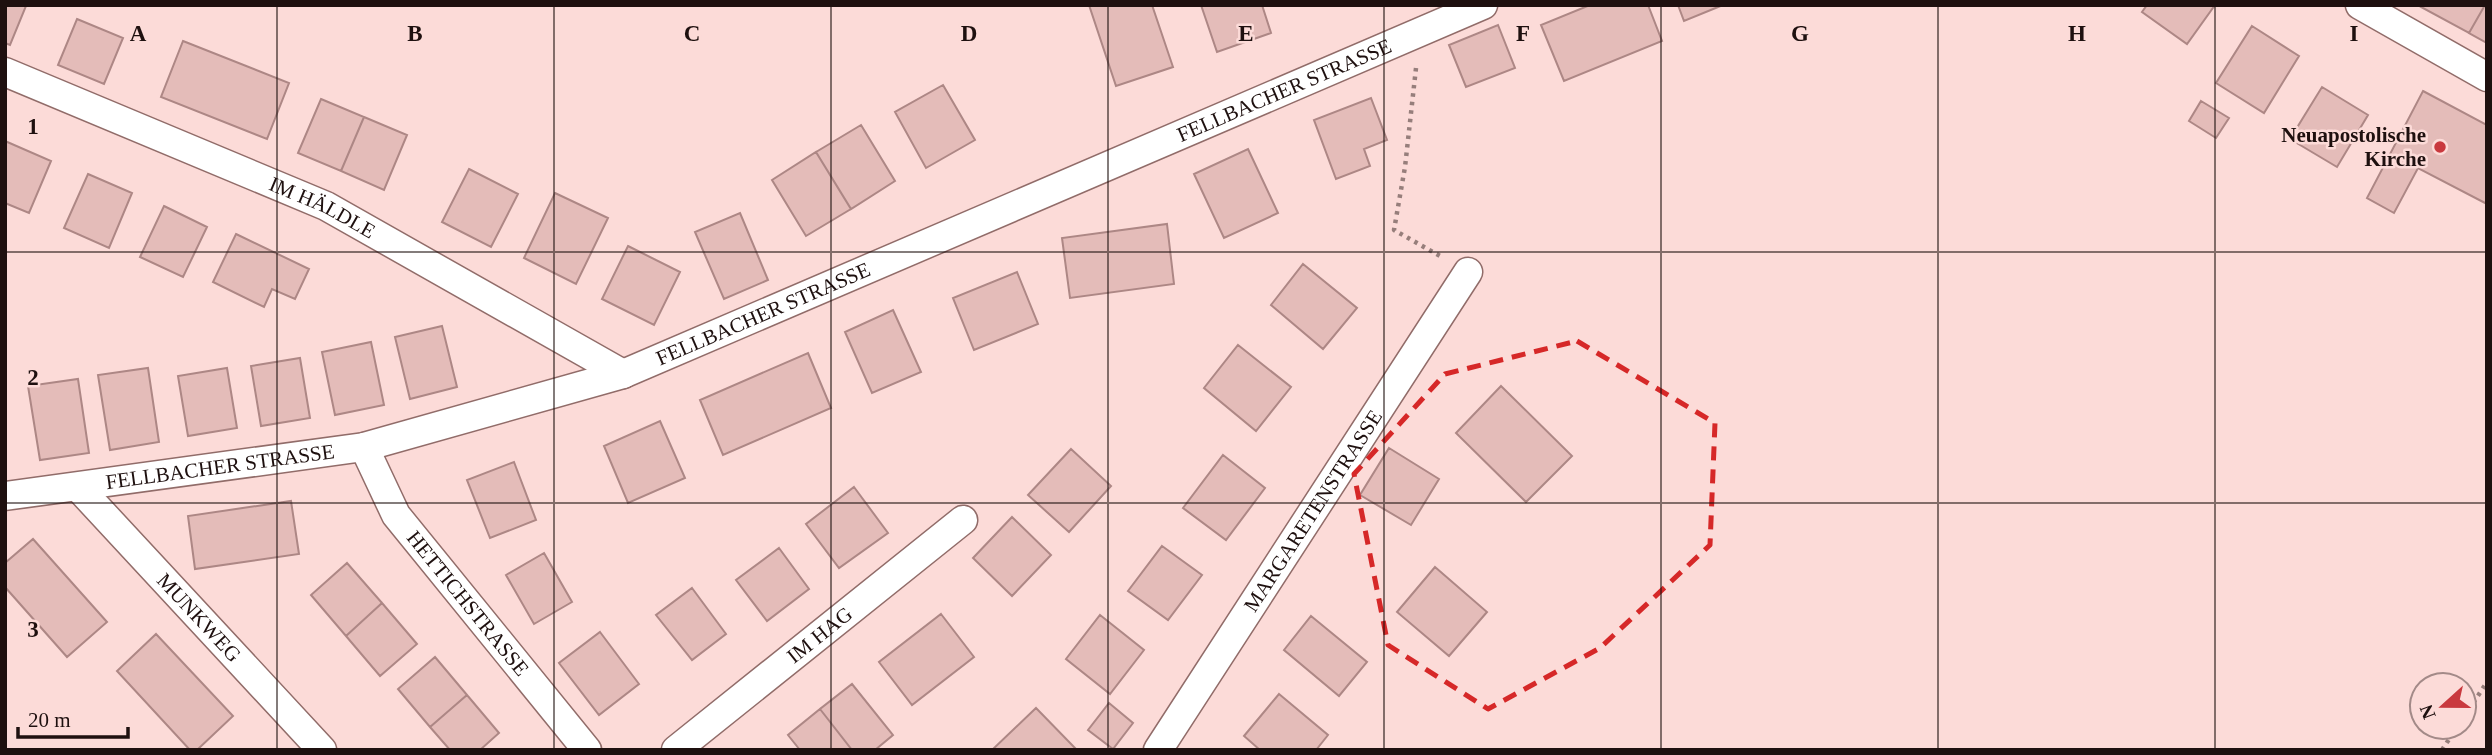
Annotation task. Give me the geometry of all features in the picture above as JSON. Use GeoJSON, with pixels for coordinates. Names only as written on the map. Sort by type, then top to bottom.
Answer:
{"type":"FeatureCollection","features":[{"type":"Feature","properties":{"kind":"street","name":"FELLBACHER STRASSE"},"geometry":{"type":"LineString","coordinates":[[5,496],[365,447],[623,374],[1483,5]]}},
{"type":"Feature","properties":{"kind":"street"},"geometry":{"type":"LineString","coordinates":[[2360,5],[2487,76]]}},
{"type":"Feature","properties":{"kind":"street","name":"IM HÄLDLE"},"geometry":{"type":"LineString","coordinates":[[5,72],[326,206],[623,374]]}},
{"type":"Feature","properties":{"kind":"street","name":"MARGARETENSTRASSE"},"geometry":{"type":"LineString","coordinates":[[1158,750],[1468,272]]}},
{"type":"Feature","properties":{"kind":"street","name":"HETTICHSTRASSE"},"geometry":{"type":"LineString","coordinates":[[365,447],[396,515],[576,746]]}},
{"type":"Feature","properties":{"kind":"street","name":"MUNKWEG"},"geometry":{"type":"LineString","coordinates":[[78,487],[321,750]]}},
{"type":"Feature","properties":{"kind":"street","name":"IM HAG"},"geometry":{"type":"LineString","coordinates":[[676,750],[963,520]]}},
{"type":"Feature","properties":{"kind":"path"},"geometry":{"type":"LineString","coordinates":[[1416,64],[1405,167],[1394,230],[1468,272]]}},
{"type":"Feature","properties":{"kind":"highlighted area"},"geometry":{"type":"Polygon","coordinates":[[[1577,341],[1715,423],[1710,545],[1600,648],[1488,709],[1388,645],[1354,474],[1445,374],[1577,341]]]}},
{"type":"Feature","properties":{"kind":"building"},"geometry":{"type":"Polygon","coordinates":[[[5,5],[26,6],[10,45],[5,43],[5,5]]]}},
{"type":"Feature","properties":{"kind":"building"},"geometry":{"type":"Polygon","coordinates":[[[1089,5],[1152,5],[1173,67],[1116,86],[1089,5]]]}},
{"type":"Feature","properties":{"kind":"building"},"geometry":{"type":"Polygon","coordinates":[[[1201,5],[1262,5],[1271,33],[1217,52],[1201,5]]]}},
{"type":"Feature","properties":{"kind":"building"},"geometry":{"type":"Polygon","coordinates":[[[1590,5],[1648,5],[1662,41],[1564,81],[1541,25],[1590,5]]]}},
{"type":"Feature","properties":{"kind":"building"},"geometry":{"type":"Polygon","coordinates":[[[1678,5],[1723,5],[1684,21],[1678,5]]]}},
{"type":"Feature","properties":{"kind":"building"},"geometry":{"type":"Polygon","coordinates":[[[2147,5],[2215,5],[2187,44],[2142,12],[2147,5]]]}},
{"type":"Feature","properties":{"kind":"building"},"geometry":{"type":"Polygon","coordinates":[[[2485,5],[2469,33],[2421,7],[2485,5]]]}},
{"type":"Feature","properties":{"kind":"building"},"geometry":{"type":"Polygon","coordinates":[[[2487,5],[2487,43],[2469,33],[2487,5]]]}},
{"type":"Feature","properties":{"kind":"building"},"geometry":{"type":"Polygon","coordinates":[[[77,19],[123,38],[104,84],[58,65],[77,19]]]}},
{"type":"Feature","properties":{"kind":"building"},"geometry":{"type":"Polygon","coordinates":[[[1498,25],[1515,68],[1466,87],[1449,45],[1498,25]]]}},
{"type":"Feature","properties":{"kind":"building"},"geometry":{"type":"Polygon","coordinates":[[[2252,26],[2299,56],[2264,113],[2216,83],[2252,26]]]}},
{"type":"Feature","properties":{"kind":"building"},"geometry":{"type":"Polygon","coordinates":[[[183,41],[289,83],[267,139],[161,97],[183,41]]]}},
{"type":"Feature","properties":{"kind":"building"},"geometry":{"type":"Polygon","coordinates":[[[943,85],[975,140],[926,168],[895,112],[943,85]]]}},
{"type":"Feature","properties":{"kind":"building"},"geometry":{"type":"Polygon","coordinates":[[[2322,87],[2368,115],[2337,167],[2290,139],[2322,87]]]}},
{"type":"Feature","properties":{"kind":"building","name":"Neuapostolische Kirche"},"geometry":{"type":"Polygon","coordinates":[[[2423,91],[2487,125],[2487,204],[2418,168],[2394,213],[2367,198],[2423,91]]]}},
{"type":"Feature","properties":{"kind":"building"},"geometry":{"type":"Polygon","coordinates":[[[1371,98],[1387,140],[1364,149],[1370,166],[1336,179],[1314,120],[1371,98]]]}},
{"type":"Feature","properties":{"kind":"building"},"geometry":{"type":"Polygon","coordinates":[[[321,99],[364,117],[341,171],[298,153],[321,99]]]}},
{"type":"Feature","properties":{"kind":"building"},"geometry":{"type":"Polygon","coordinates":[[[2201,101],[2229,118],[2216,138],[2189,121],[2201,101]]]}},
{"type":"Feature","properties":{"kind":"building"},"geometry":{"type":"Polygon","coordinates":[[[364,117],[407,135],[384,190],[341,171],[364,117]]]}},
{"type":"Feature","properties":{"kind":"building"},"geometry":{"type":"Polygon","coordinates":[[[861,125],[895,181],[851,209],[816,152],[861,125]]]}},
{"type":"Feature","properties":{"kind":"building"},"geometry":{"type":"Polygon","coordinates":[[[5,141],[51,161],[29,213],[5,203],[5,141]]]}},
{"type":"Feature","properties":{"kind":"building"},"geometry":{"type":"Polygon","coordinates":[[[1248,149],[1278,213],[1224,238],[1194,174],[1248,149]]]}},
{"type":"Feature","properties":{"kind":"building"},"geometry":{"type":"Polygon","coordinates":[[[816,152],[851,209],[806,236],[772,180],[816,152]]]}},
{"type":"Feature","properties":{"kind":"building"},"geometry":{"type":"Polygon","coordinates":[[[469,169],[518,194],[491,247],[442,222],[469,169]]]}},
{"type":"Feature","properties":{"kind":"building"},"geometry":{"type":"Polygon","coordinates":[[[88,174],[132,193],[109,248],[64,228],[88,174]]]}},
{"type":"Feature","properties":{"kind":"building"},"geometry":{"type":"Polygon","coordinates":[[[555,193],[608,218],[576,284],[524,258],[555,193]]]}},
{"type":"Feature","properties":{"kind":"building"},"geometry":{"type":"Polygon","coordinates":[[[164,206],[207,227],[183,277],[140,257],[164,206]]]}},
{"type":"Feature","properties":{"kind":"building"},"geometry":{"type":"Polygon","coordinates":[[[740,213],[768,280],[724,299],[695,232],[740,213]]]}},
{"type":"Feature","properties":{"kind":"building"},"geometry":{"type":"Polygon","coordinates":[[[1167,224],[1174,284],[1070,298],[1062,238],[1167,224]]]}},
{"type":"Feature","properties":{"kind":"building"},"geometry":{"type":"Polygon","coordinates":[[[236,234],[309,269],[295,299],[272,289],[264,307],[213,282],[236,234]]]}},
{"type":"Feature","properties":{"kind":"building"},"geometry":{"type":"Polygon","coordinates":[[[628,246],[680,272],[654,325],[602,299],[628,246]]]}},
{"type":"Feature","properties":{"kind":"building"},"geometry":{"type":"Polygon","coordinates":[[[1303,264],[1357,308],[1323,349],[1271,305],[1303,264]]]}},
{"type":"Feature","properties":{"kind":"building"},"geometry":{"type":"Polygon","coordinates":[[[1017,272],[1038,324],[974,350],[953,298],[1017,272]]]}},
{"type":"Feature","properties":{"kind":"building"},"geometry":{"type":"Polygon","coordinates":[[[893,310],[921,372],[872,393],[845,332],[893,310]]]}},
{"type":"Feature","properties":{"kind":"building"},"geometry":{"type":"Polygon","coordinates":[[[442,326],[457,387],[410,399],[395,337],[442,326]]]}},
{"type":"Feature","properties":{"kind":"building"},"geometry":{"type":"Polygon","coordinates":[[[371,342],[384,405],[335,415],[322,352],[371,342]]]}},
{"type":"Feature","properties":{"kind":"building"},"geometry":{"type":"Polygon","coordinates":[[[1238,345],[1291,387],[1256,431],[1204,388],[1238,345]]]}},
{"type":"Feature","properties":{"kind":"building"},"geometry":{"type":"Polygon","coordinates":[[[808,353],[831,408],[723,455],[700,400],[808,353]]]}},
{"type":"Feature","properties":{"kind":"building"},"geometry":{"type":"Polygon","coordinates":[[[300,358],[310,418],[261,426],[251,366],[300,358]]]}},
{"type":"Feature","properties":{"kind":"building"},"geometry":{"type":"Polygon","coordinates":[[[148,368],[159,442],[110,450],[98,375],[148,368]]]}},
{"type":"Feature","properties":{"kind":"building"},"geometry":{"type":"Polygon","coordinates":[[[227,368],[237,428],[188,436],[178,376],[227,368]]]}},
{"type":"Feature","properties":{"kind":"building"},"geometry":{"type":"Polygon","coordinates":[[[78,379],[89,453],[40,460],[28,386],[78,379]]]}},
{"type":"Feature","properties":{"kind":"building"},"geometry":{"type":"Polygon","coordinates":[[[1501,386],[1572,456],[1526,502],[1456,433],[1501,386]]]}},
{"type":"Feature","properties":{"kind":"building"},"geometry":{"type":"Polygon","coordinates":[[[660,421],[685,478],[628,503],[604,446],[660,421]]]}},
{"type":"Feature","properties":{"kind":"building"},"geometry":{"type":"Polygon","coordinates":[[[1389,448],[1439,479],[1411,525],[1360,495],[1389,448]]]}},
{"type":"Feature","properties":{"kind":"building"},"geometry":{"type":"Polygon","coordinates":[[[1071,449],[1111,486],[1069,532],[1028,495],[1071,449]]]}},
{"type":"Feature","properties":{"kind":"building"},"geometry":{"type":"Polygon","coordinates":[[[1223,455],[1265,488],[1226,540],[1183,508],[1223,455]]]}},
{"type":"Feature","properties":{"kind":"building"},"geometry":{"type":"Polygon","coordinates":[[[514,462],[536,520],[490,538],[467,480],[514,462]]]}},
{"type":"Feature","properties":{"kind":"building"},"geometry":{"type":"Polygon","coordinates":[[[854,487],[888,533],[839,568],[806,524],[854,487]]]}},
{"type":"Feature","properties":{"kind":"building"},"geometry":{"type":"Polygon","coordinates":[[[291,501],[299,554],[195,569],[188,516],[291,501]]]}},
{"type":"Feature","properties":{"kind":"building"},"geometry":{"type":"Polygon","coordinates":[[[1012,517],[1051,555],[1012,596],[973,558],[1012,517]]]}},
{"type":"Feature","properties":{"kind":"building"},"geometry":{"type":"Polygon","coordinates":[[[33,539],[107,622],[67,657],[5,587],[5,563],[33,539]]]}},
{"type":"Feature","properties":{"kind":"building"},"geometry":{"type":"Polygon","coordinates":[[[1162,546],[1202,575],[1168,620],[1128,591],[1162,546]]]}},
{"type":"Feature","properties":{"kind":"building"},"geometry":{"type":"Polygon","coordinates":[[[779,548],[809,589],[767,621],[736,580],[779,548]]]}},
{"type":"Feature","properties":{"kind":"building"},"geometry":{"type":"Polygon","coordinates":[[[544,553],[572,602],[534,624],[506,575],[544,553]]]}},
{"type":"Feature","properties":{"kind":"building"},"geometry":{"type":"Polygon","coordinates":[[[347,563],[382,603],[346,636],[311,595],[347,563]]]}},
{"type":"Feature","properties":{"kind":"building"},"geometry":{"type":"Polygon","coordinates":[[[1435,567],[1487,612],[1449,656],[1397,612],[1435,567]]]}},
{"type":"Feature","properties":{"kind":"building"},"geometry":{"type":"Polygon","coordinates":[[[692,588],[726,634],[692,660],[656,615],[692,588]]]}},
{"type":"Feature","properties":{"kind":"building"},"geometry":{"type":"Polygon","coordinates":[[[382,603],[417,644],[380,676],[346,636],[382,603]]]}},
{"type":"Feature","properties":{"kind":"building"},"geometry":{"type":"Polygon","coordinates":[[[941,614],[974,657],[912,705],[879,662],[941,614]]]}},
{"type":"Feature","properties":{"kind":"building"},"geometry":{"type":"Polygon","coordinates":[[[1100,615],[1144,650],[1110,694],[1066,659],[1100,615]]]}},
{"type":"Feature","properties":{"kind":"building"},"geometry":{"type":"Polygon","coordinates":[[[1311,616],[1367,662],[1339,696],[1284,650],[1311,616]]]}},
{"type":"Feature","properties":{"kind":"building"},"geometry":{"type":"Polygon","coordinates":[[[600,632],[639,684],[599,715],[559,663],[600,632]]]}},
{"type":"Feature","properties":{"kind":"building"},"geometry":{"type":"Polygon","coordinates":[[[156,634],[233,716],[197,750],[190,750],[117,671],[156,634]]]}},
{"type":"Feature","properties":{"kind":"building"},"geometry":{"type":"Polygon","coordinates":[[[435,657],[467,695],[430,727],[398,689],[435,657]]]}},
{"type":"Feature","properties":{"kind":"building"},"geometry":{"type":"Polygon","coordinates":[[[852,684],[893,735],[875,750],[852,750],[820,709],[852,684]]]}},
{"type":"Feature","properties":{"kind":"building"},"geometry":{"type":"Polygon","coordinates":[[[1279,694],[1328,735],[1316,750],[1260,750],[1244,736],[1279,694]]]}},
{"type":"Feature","properties":{"kind":"building"},"geometry":{"type":"Polygon","coordinates":[[[467,695],[499,733],[480,750],[450,750],[430,727],[467,695]]]}},
{"type":"Feature","properties":{"kind":"building"},"geometry":{"type":"Polygon","coordinates":[[[1109,703],[1133,723],[1113,749],[1088,730],[1109,703]]]}},
{"type":"Feature","properties":{"kind":"building"},"geometry":{"type":"Polygon","coordinates":[[[1036,708],[1075,748],[1073,750],[992,750],[1036,708]]]}},
{"type":"Feature","properties":{"kind":"building"},"geometry":{"type":"Polygon","coordinates":[[[820,709],[852,750],[800,750],[788,735],[820,709]]]}},
{"type":"Feature","properties":{"kind":"place","name":"Neuapostolische Kirche"},"geometry":{"type":"Point","coordinates":[2440,147]}}]}
